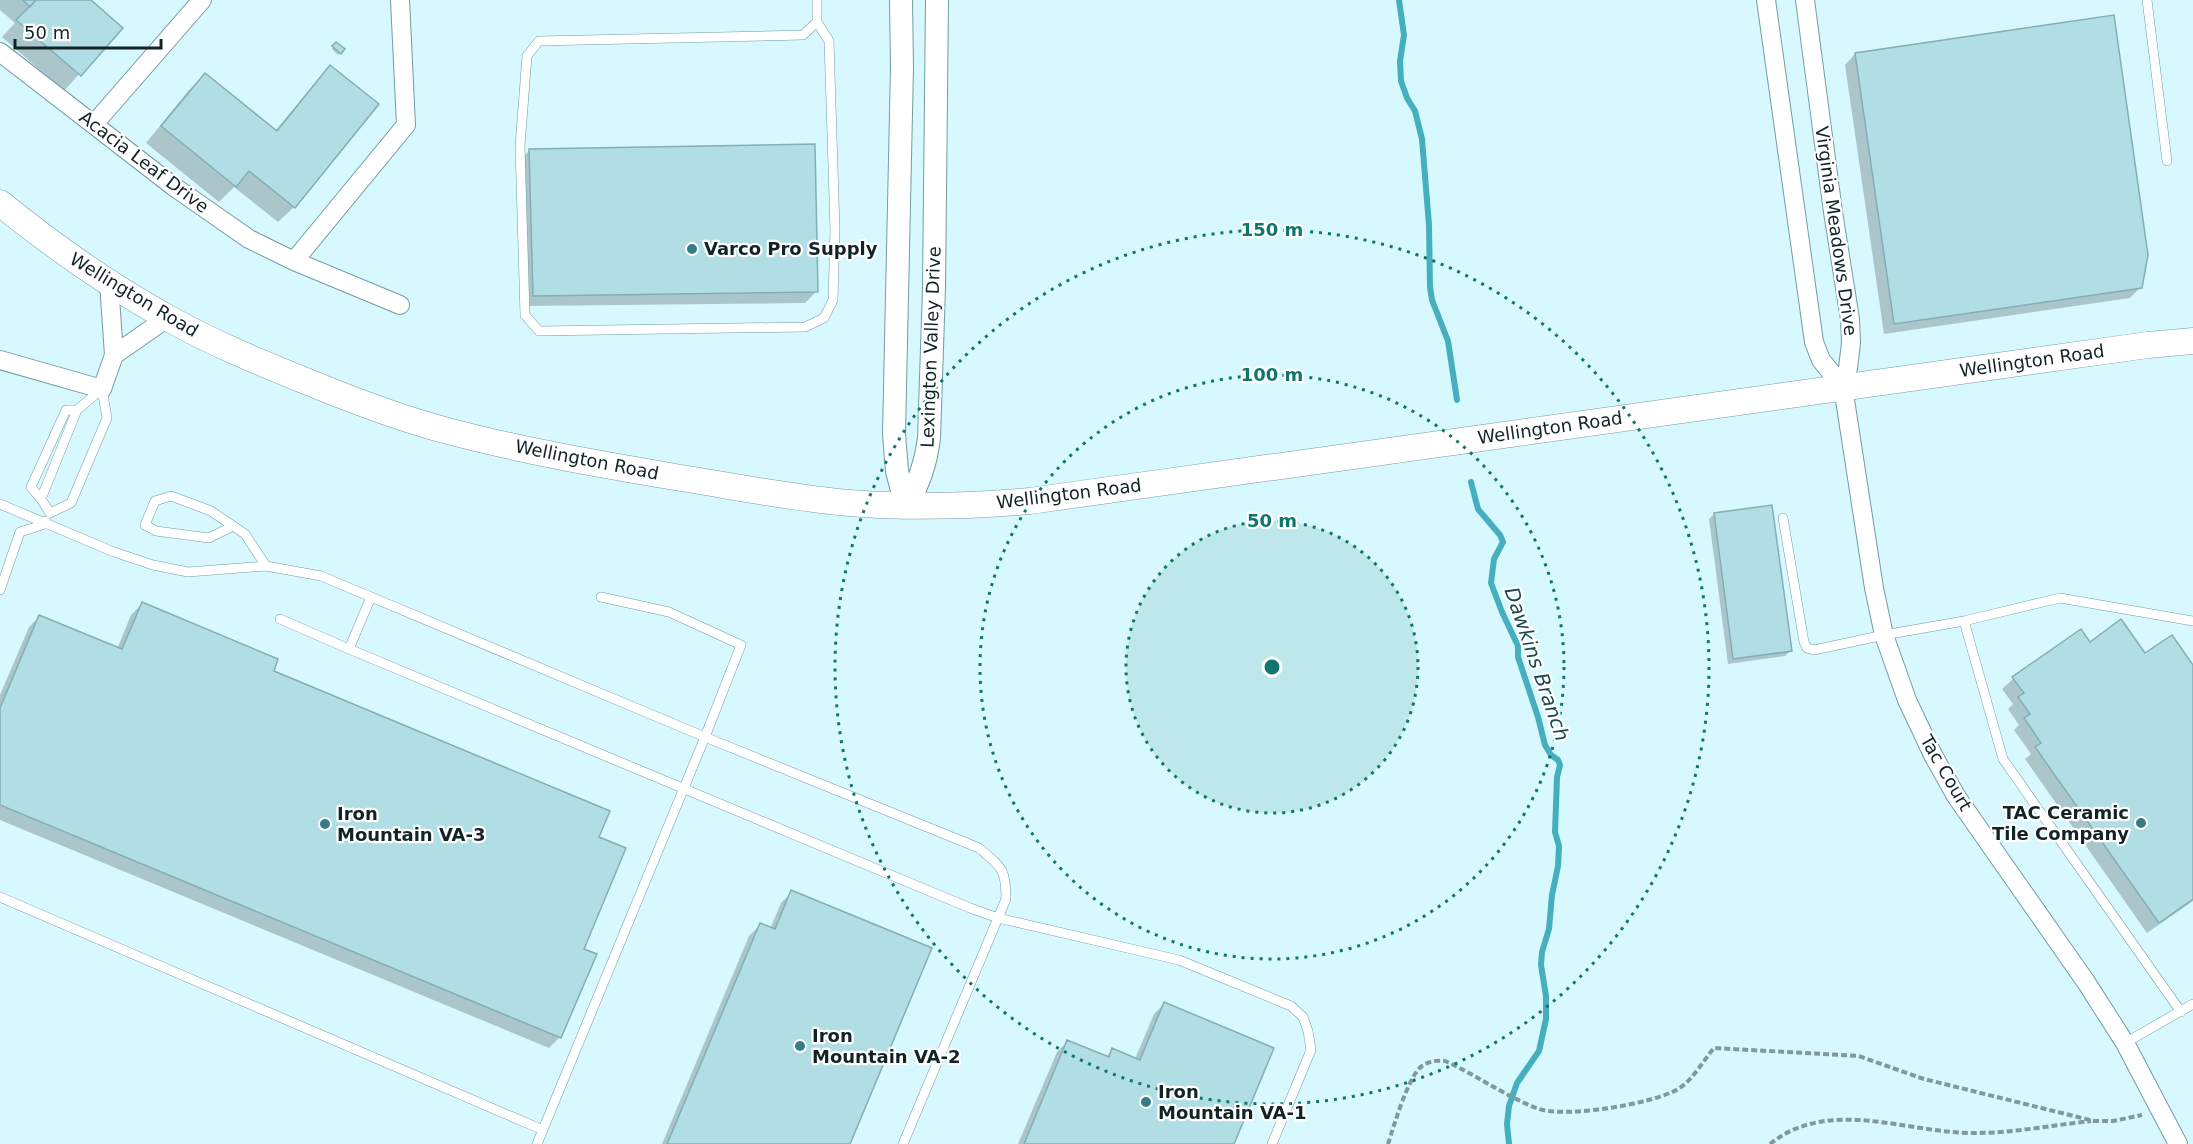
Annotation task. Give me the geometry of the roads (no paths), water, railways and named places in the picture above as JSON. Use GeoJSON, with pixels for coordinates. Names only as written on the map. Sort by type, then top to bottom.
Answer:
{"type":"FeatureCollection","features":[{"type":"Feature","properties":{"kind":"main road","name":"Wellington Road"},"geometry":{"type":"LineString","coordinates":[[0,203],[66,255],[167,318],[272,368],[368,406],[447,431],[545,454],[786,495],[847,503],[965,506],[1030,501],[2148,345],[2193,341]]}},
{"type":"Feature","properties":{"kind":"street"},"geometry":{"type":"LineString","coordinates":[[94,124],[202,0]]}},
{"type":"Feature","properties":{"kind":"street"},"geometry":{"type":"LineString","coordinates":[[294,261],[406,124],[400,0]]}},
{"type":"Feature","properties":{"kind":"street","name":"Lexington Valley Drive"},"geometry":{"type":"LineString","coordinates":[[901,0],[902,67],[894,434],[897,471],[906,506]]}},
{"type":"Feature","properties":{"kind":"street","name":"Lexington Valley Drive"},"geometry":{"type":"LineString","coordinates":[[906,506],[924,470],[929,438],[935,265],[937,0]]}},
{"type":"Feature","properties":{"kind":"street","name":"Virginia Meadows Drive"},"geometry":{"type":"LineString","coordinates":[[1766,0],[1814,342],[1821,360],[1843,387]]}},
{"type":"Feature","properties":{"kind":"street","name":"Virginia Meadows Drive"},"geometry":{"type":"LineString","coordinates":[[1805,0],[1833,212],[1850,319],[1851,344],[1843,387]]}},
{"type":"Feature","properties":{"kind":"street","name":"Acacia Leaf Drive"},"geometry":{"type":"LineString","coordinates":[[0,52],[192,199],[249,238],[294,261],[400,304]]}},
{"type":"Feature","properties":{"kind":"street"},"geometry":{"type":"LineString","coordinates":[[0,360],[102,389],[114,355],[109,283]]}},
{"type":"Feature","properties":{"kind":"street"},"geometry":{"type":"LineString","coordinates":[[114,355],[167,318]]}},
{"type":"Feature","properties":{"kind":"street","name":"Tac Court"},"geometry":{"type":"LineString","coordinates":[[1843,387],[1874,588],[1884,635],[1907,700],[1933,755],[1956,796],[2086,982],[2125,1043],[2178,1144]]}},
{"type":"Feature","properties":{"kind":"lane"},"geometry":{"type":"LineString","coordinates":[[817,0],[817,22],[829,41],[835,219],[833,300],[824,318],[806,327],[539,330],[525,315],[520,146],[527,56],[539,41],[803,35],[817,22]]}},
{"type":"Feature","properties":{"kind":"lane"},"geometry":{"type":"LineString","coordinates":[[2147,0],[2167,161]]}},
{"type":"Feature","properties":{"kind":"lane"},"geometry":{"type":"LineString","coordinates":[[50,513],[41,499],[77,410],[102,389]]}},
{"type":"Feature","properties":{"kind":"lane"},"geometry":{"type":"LineString","coordinates":[[0,590],[20,532],[45,524],[50,513],[71,503],[107,418],[102,389]]}},
{"type":"Feature","properties":{"kind":"lane"},"geometry":{"type":"LineString","coordinates":[[233,526],[209,538],[156,531],[145,525],[155,501],[171,496],[211,511],[245,534],[266,566]]}},
{"type":"Feature","properties":{"kind":"lane"},"geometry":{"type":"LineString","coordinates":[[0,504],[114,552],[162,567],[188,572],[266,566],[321,576],[705,737],[979,848],[1001,866],[1006,879],[1006,898],[903,1144]]}},
{"type":"Feature","properties":{"kind":"lane"},"geometry":{"type":"LineString","coordinates":[[1783,518],[1804,642],[1807,648],[1814,650],[1964,621],[2060,598],[2193,621]]}},
{"type":"Feature","properties":{"kind":"lane"},"geometry":{"type":"LineString","coordinates":[[349,649],[371,597]]}},
{"type":"Feature","properties":{"kind":"lane"},"geometry":{"type":"LineString","coordinates":[[537,1144],[741,645],[669,612],[601,597]]}},
{"type":"Feature","properties":{"kind":"lane"},"geometry":{"type":"LineString","coordinates":[[279,619],[998,918],[1179,960],[1291,1006],[1303,1017],[1311,1050],[1272,1144]]}},
{"type":"Feature","properties":{"kind":"lane"},"geometry":{"type":"LineString","coordinates":[[1964,621],[2003,759],[2181,1012]]}},
{"type":"Feature","properties":{"kind":"lane"},"geometry":{"type":"LineString","coordinates":[[0,897],[543,1130]]}},
{"type":"Feature","properties":{"kind":"lane"},"geometry":{"type":"LineString","coordinates":[[2125,1043],[2193,1004]]}},
{"type":"Feature","properties":{"kind":"waterway","name":"Dawkins Branch"},"geometry":{"type":"LineString","coordinates":[[1399,0],[1404,35],[1400,61],[1401,81],[1415,111],[1422,139],[1429,225],[1430,287],[1432,300],[1448,341],[1457,400]]}},
{"type":"Feature","properties":{"kind":"waterway","name":"Dawkins Branch"},"geometry":{"type":"LineString","coordinates":[[1471,482],[1478,509],[1500,535],[1503,542],[1494,559],[1491,583],[1518,646],[1518,657],[1545,745],[1560,765],[1557,777],[1555,832],[1559,846],[1558,866],[1541,965],[1546,996],[1546,1019],[1539,1051],[1517,1083],[1509,1106],[1507,1124],[1509,1144]]}},
{"type":"Feature","properties":{"kind":"place","name":"Varco Pro Supply"},"geometry":{"type":"Point","coordinates":[692,249]}},
{"type":"Feature","properties":{"kind":"place","name":"TAC Ceramic Tile Company"},"geometry":{"type":"Point","coordinates":[2141,823]}},
{"type":"Feature","properties":{"kind":"place","name":"Iron Mountain VA-3"},"geometry":{"type":"Point","coordinates":[325,824]}},
{"type":"Feature","properties":{"kind":"place","name":"Iron Mountain VA-2"},"geometry":{"type":"Point","coordinates":[800,1046]}},
{"type":"Feature","properties":{"kind":"place","name":"Iron Mountain VA-1"},"geometry":{"type":"Point","coordinates":[1146,1102]}}]}
